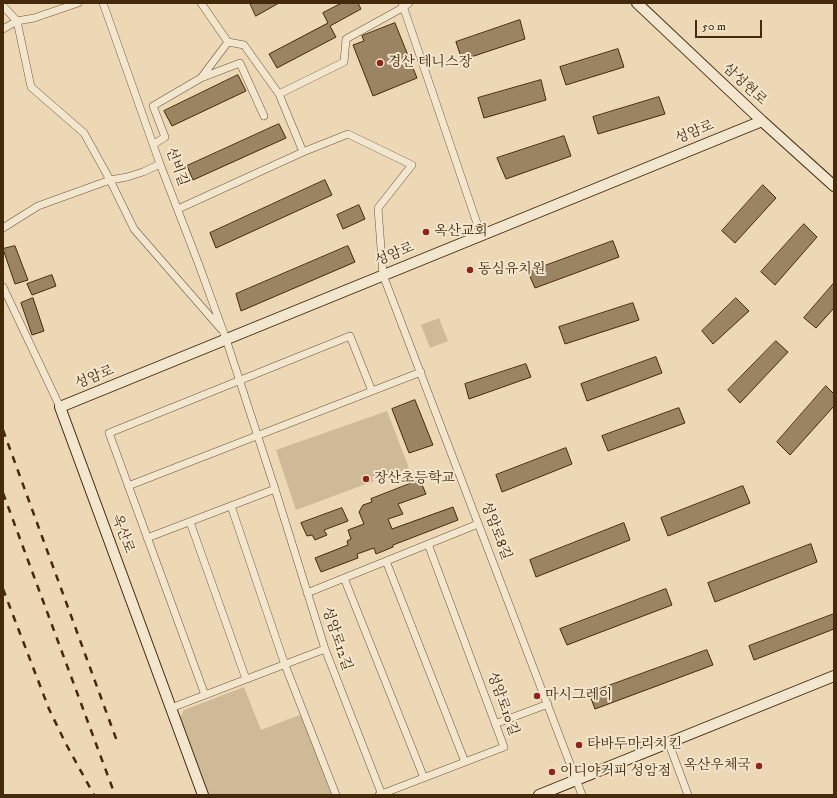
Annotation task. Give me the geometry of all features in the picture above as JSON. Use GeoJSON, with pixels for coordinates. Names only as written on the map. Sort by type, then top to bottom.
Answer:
{"type":"FeatureCollection","features":[{"type":"Feature","properties":{"kind":"street"},"geometry":{"type":"LineString","coordinates":[[3,29],[17,21],[34,18],[78,3]]}},
{"type":"Feature","properties":{"kind":"street","name":"선비길"},"geometry":{"type":"LineString","coordinates":[[103,3],[160,164],[224,336]]}},
{"type":"Feature","properties":{"kind":"street"},"geometry":{"type":"LineString","coordinates":[[178,209],[303,152],[279,94],[244,45],[228,42],[201,3]]}},
{"type":"Feature","properties":{"kind":"street","name":"삼성현로"},"geometry":{"type":"LineString","coordinates":[[637,3],[762,121],[834,186]]}},
{"type":"Feature","properties":{"kind":"street"},"geometry":{"type":"LineString","coordinates":[[279,94],[344,62],[346,39],[405,4],[481,235]]}},
{"type":"Feature","properties":{"kind":"street"},"geometry":{"type":"LineString","coordinates":[[3,6],[17,21],[31,87],[84,133],[110,180],[134,229],[224,336]]}},
{"type":"Feature","properties":{"kind":"street"},"geometry":{"type":"LineString","coordinates":[[201,78],[228,42]]}},
{"type":"Feature","properties":{"kind":"street"},"geometry":{"type":"LineString","coordinates":[[154,144],[165,138],[153,106],[201,78],[240,63],[264,116]]}},
{"type":"Feature","properties":{"kind":"street","name":"성암로"},"geometry":{"type":"LineString","coordinates":[[60,407],[224,336],[383,275],[762,121]]}},
{"type":"Feature","properties":{"kind":"street","name":"성암로8길"},"geometry":{"type":"LineString","coordinates":[[303,152],[348,134],[412,165],[378,208],[383,275],[582,795]]}},
{"type":"Feature","properties":{"kind":"street"},"geometry":{"type":"LineString","coordinates":[[3,228],[38,206],[110,180],[132,175],[160,164]]}},
{"type":"Feature","properties":{"kind":"street","name":"옥산로"},"geometry":{"type":"LineString","coordinates":[[3,287],[60,407],[203,795]]}},
{"type":"Feature","properties":{"kind":"street","name":"성암로12길"},"geometry":{"type":"LineString","coordinates":[[224,336],[258,435],[325,649],[381,795]]}},
{"type":"Feature","properties":{"kind":"street"},"geometry":{"type":"LineString","coordinates":[[205,694],[109,434],[350,336],[372,391]]}},
{"type":"Feature","properties":{"kind":"street"},"geometry":{"type":"LineString","coordinates":[[128,486],[421,372]]}},
{"type":"Feature","properties":{"kind":"street"},"geometry":{"type":"LineString","coordinates":[[147,538],[275,489]]}},
{"type":"Feature","properties":{"kind":"street"},"geometry":{"type":"LineString","coordinates":[[231,506],[285,664],[336,795]]}},
{"type":"Feature","properties":{"kind":"street"},"geometry":{"type":"LineString","coordinates":[[190,522],[246,679]]}},
{"type":"Feature","properties":{"kind":"street"},"geometry":{"type":"LineString","coordinates":[[307,593],[478,524]]}},
{"type":"Feature","properties":{"kind":"street","name":"성암로10길"},"geometry":{"type":"LineString","coordinates":[[381,795],[504,747],[428,544]]}},
{"type":"Feature","properties":{"kind":"street"},"geometry":{"type":"LineString","coordinates":[[386,561],[465,762]]}},
{"type":"Feature","properties":{"kind":"street"},"geometry":{"type":"LineString","coordinates":[[344,578],[424,778]]}},
{"type":"Feature","properties":{"kind":"street"},"geometry":{"type":"LineString","coordinates":[[171,708],[325,649]]}},
{"type":"Feature","properties":{"kind":"street"},"geometry":{"type":"LineString","coordinates":[[539,795],[669,744],[834,676]]}},
{"type":"Feature","properties":{"kind":"street"},"geometry":{"type":"LineString","coordinates":[[495,724],[548,704]]}},
{"type":"Feature","properties":{"kind":"street"},"geometry":{"type":"LineString","coordinates":[[669,744],[688,795]]}},
{"type":"Feature","properties":{"kind":"shaded area"},"geometry":{"type":"Polygon","coordinates":[[[439,318],[448,341],[430,348],[421,325],[439,318]]]}},
{"type":"Feature","properties":{"kind":"shaded area"},"geometry":{"type":"Polygon","coordinates":[[[387,411],[409,468],[296,510],[276,450],[387,411]]]}},
{"type":"Feature","properties":{"kind":"shaded area"},"geometry":{"type":"Polygon","coordinates":[[[244,687],[261,730],[302,714],[333,795],[208,795],[179,720],[184,710],[244,687]]]}},
{"type":"Feature","properties":{"kind":"building"},"geometry":{"type":"Polygon","coordinates":[[[250,3],[279,3],[256,16],[250,3]]]}},
{"type":"Feature","properties":{"kind":"building"},"geometry":{"type":"Polygon","coordinates":[[[342,3],[358,3],[361,9],[330,26],[336,37],[277,68],[269,54],[328,23],[323,13],[342,3]]]}},
{"type":"Feature","properties":{"kind":"building"},"geometry":{"type":"Polygon","coordinates":[[[520,20],[525,39],[462,60],[456,42],[520,20]]]}},
{"type":"Feature","properties":{"kind":"building"},"geometry":{"type":"Polygon","coordinates":[[[395,23],[417,78],[373,96],[353,45],[364,41],[362,36],[395,23]]]}},
{"type":"Feature","properties":{"kind":"building"},"geometry":{"type":"Polygon","coordinates":[[[618,49],[624,67],[566,85],[560,67],[618,49]]]}},
{"type":"Feature","properties":{"kind":"building"},"geometry":{"type":"Polygon","coordinates":[[[238,75],[246,91],[172,126],[164,111],[238,75]]]}},
{"type":"Feature","properties":{"kind":"building"},"geometry":{"type":"Polygon","coordinates":[[[541,80],[546,100],[484,118],[478,98],[541,80]]]}},
{"type":"Feature","properties":{"kind":"building"},"geometry":{"type":"Polygon","coordinates":[[[659,97],[665,114],[598,134],[593,117],[659,97]]]}},
{"type":"Feature","properties":{"kind":"building"},"geometry":{"type":"Polygon","coordinates":[[[279,124],[286,138],[193,180],[187,166],[279,124]]]}},
{"type":"Feature","properties":{"kind":"building"},"geometry":{"type":"Polygon","coordinates":[[[564,136],[571,156],[506,179],[497,158],[564,136]]]}},
{"type":"Feature","properties":{"kind":"building"},"geometry":{"type":"Polygon","coordinates":[[[325,180],[332,195],[216,248],[210,233],[325,180]]]}},
{"type":"Feature","properties":{"kind":"building"},"geometry":{"type":"Polygon","coordinates":[[[763,185],[776,198],[735,243],[722,231],[763,185]]]}},
{"type":"Feature","properties":{"kind":"building"},"geometry":{"type":"Polygon","coordinates":[[[359,205],[365,219],[343,229],[337,215],[359,205]]]}},
{"type":"Feature","properties":{"kind":"building"},"geometry":{"type":"Polygon","coordinates":[[[804,224],[817,237],[775,285],[761,272],[804,224]]]}},
{"type":"Feature","properties":{"kind":"building"},"geometry":{"type":"Polygon","coordinates":[[[613,241],[619,257],[535,288],[528,272],[613,241]]]}},
{"type":"Feature","properties":{"kind":"building"},"geometry":{"type":"Polygon","coordinates":[[[15,246],[28,280],[15,284],[3,249],[15,246]]]}},
{"type":"Feature","properties":{"kind":"building"},"geometry":{"type":"Polygon","coordinates":[[[348,246],[355,262],[241,311],[236,294],[348,246]]]}},
{"type":"Feature","properties":{"kind":"building"},"geometry":{"type":"Polygon","coordinates":[[[52,275],[56,286],[32,295],[27,284],[52,275]]]}},
{"type":"Feature","properties":{"kind":"building"},"geometry":{"type":"Polygon","coordinates":[[[834,283],[834,308],[816,328],[804,318],[834,283]]]}},
{"type":"Feature","properties":{"kind":"building"},"geometry":{"type":"Polygon","coordinates":[[[33,298],[44,331],[32,335],[21,303],[33,298]]]}},
{"type":"Feature","properties":{"kind":"building"},"geometry":{"type":"Polygon","coordinates":[[[736,298],[749,311],[713,344],[702,331],[736,298]]]}},
{"type":"Feature","properties":{"kind":"building"},"geometry":{"type":"Polygon","coordinates":[[[633,303],[639,320],[565,344],[559,327],[633,303]]]}},
{"type":"Feature","properties":{"kind":"building"},"geometry":{"type":"Polygon","coordinates":[[[776,341],[788,352],[740,403],[728,390],[776,341]]]}},
{"type":"Feature","properties":{"kind":"building"},"geometry":{"type":"Polygon","coordinates":[[[656,357],[662,373],[587,401],[581,384],[656,357]]]}},
{"type":"Feature","properties":{"kind":"building"},"geometry":{"type":"Polygon","coordinates":[[[526,364],[531,377],[469,399],[465,384],[526,364]]]}},
{"type":"Feature","properties":{"kind":"building"},"geometry":{"type":"Polygon","coordinates":[[[826,386],[834,394],[834,406],[790,455],[777,442],[826,386]]]}},
{"type":"Feature","properties":{"kind":"building"},"geometry":{"type":"Polygon","coordinates":[[[415,400],[433,445],[409,453],[392,409],[415,400]]]}},
{"type":"Feature","properties":{"kind":"building"},"geometry":{"type":"Polygon","coordinates":[[[679,408],[685,423],[608,451],[602,436],[679,408]]]}},
{"type":"Feature","properties":{"kind":"building"},"geometry":{"type":"Polygon","coordinates":[[[566,448],[572,464],[502,492],[496,475],[566,448]]]}},
{"type":"Feature","properties":{"kind":"building"},"geometry":{"type":"Polygon","coordinates":[[[420,480],[426,494],[398,504],[403,514],[388,519],[392,529],[453,507],[458,520],[393,545],[393,547],[376,554],[374,548],[357,554],[358,558],[321,572],[315,558],[348,545],[347,541],[351,539],[348,530],[364,524],[359,512],[363,505],[372,502],[371,499],[420,480]]]}},
{"type":"Feature","properties":{"kind":"building"},"geometry":{"type":"Polygon","coordinates":[[[743,486],[750,503],[668,536],[661,518],[743,486]]]}},
{"type":"Feature","properties":{"kind":"building"},"geometry":{"type":"Polygon","coordinates":[[[342,508],[348,521],[324,530],[327,535],[315,540],[312,535],[307,536],[301,523],[342,508]]]}},
{"type":"Feature","properties":{"kind":"building"},"geometry":{"type":"Polygon","coordinates":[[[624,523],[630,540],[536,577],[530,560],[624,523]]]}},
{"type":"Feature","properties":{"kind":"building"},"geometry":{"type":"Polygon","coordinates":[[[811,544],[817,562],[715,602],[708,583],[811,544]]]}},
{"type":"Feature","properties":{"kind":"building"},"geometry":{"type":"Polygon","coordinates":[[[666,589],[672,605],[567,645],[560,629],[666,589]]]}},
{"type":"Feature","properties":{"kind":"building"},"geometry":{"type":"Polygon","coordinates":[[[834,614],[834,629],[754,660],[749,646],[834,614]]]}},
{"type":"Feature","properties":{"kind":"building"},"geometry":{"type":"Polygon","coordinates":[[[707,650],[713,665],[595,709],[589,693],[707,650]]]}},
{"type":"Feature","properties":{"kind":"railway"},"geometry":{"type":"LineString","coordinates":[[3,430],[118,744]]}},
{"type":"Feature","properties":{"kind":"railway"},"geometry":{"type":"LineString","coordinates":[[3,493],[115,795]]}},
{"type":"Feature","properties":{"kind":"railway"},"geometry":{"type":"LineString","coordinates":[[3,589],[49,709],[94,795]]}},
{"type":"Feature","properties":{"kind":"place","name":"경산 테니스장"},"geometry":{"type":"Point","coordinates":[380,63]}},
{"type":"Feature","properties":{"kind":"place","name":"옥산교회"},"geometry":{"type":"Point","coordinates":[426,232]}},
{"type":"Feature","properties":{"kind":"place","name":"동심유치원"},"geometry":{"type":"Point","coordinates":[470,270]}},
{"type":"Feature","properties":{"kind":"place","name":"장산초등학교"},"geometry":{"type":"Point","coordinates":[366,479]}},
{"type":"Feature","properties":{"kind":"place","name":"마시그레이"},"geometry":{"type":"Point","coordinates":[537,696]}},
{"type":"Feature","properties":{"kind":"place","name":"타바두마리치킨"},"geometry":{"type":"Point","coordinates":[579,745]}},
{"type":"Feature","properties":{"kind":"place","name":"옥산우체국"},"geometry":{"type":"Point","coordinates":[759,766]}},
{"type":"Feature","properties":{"kind":"place","name":"이디야커피 성암점"},"geometry":{"type":"Point","coordinates":[552,772]}}]}
